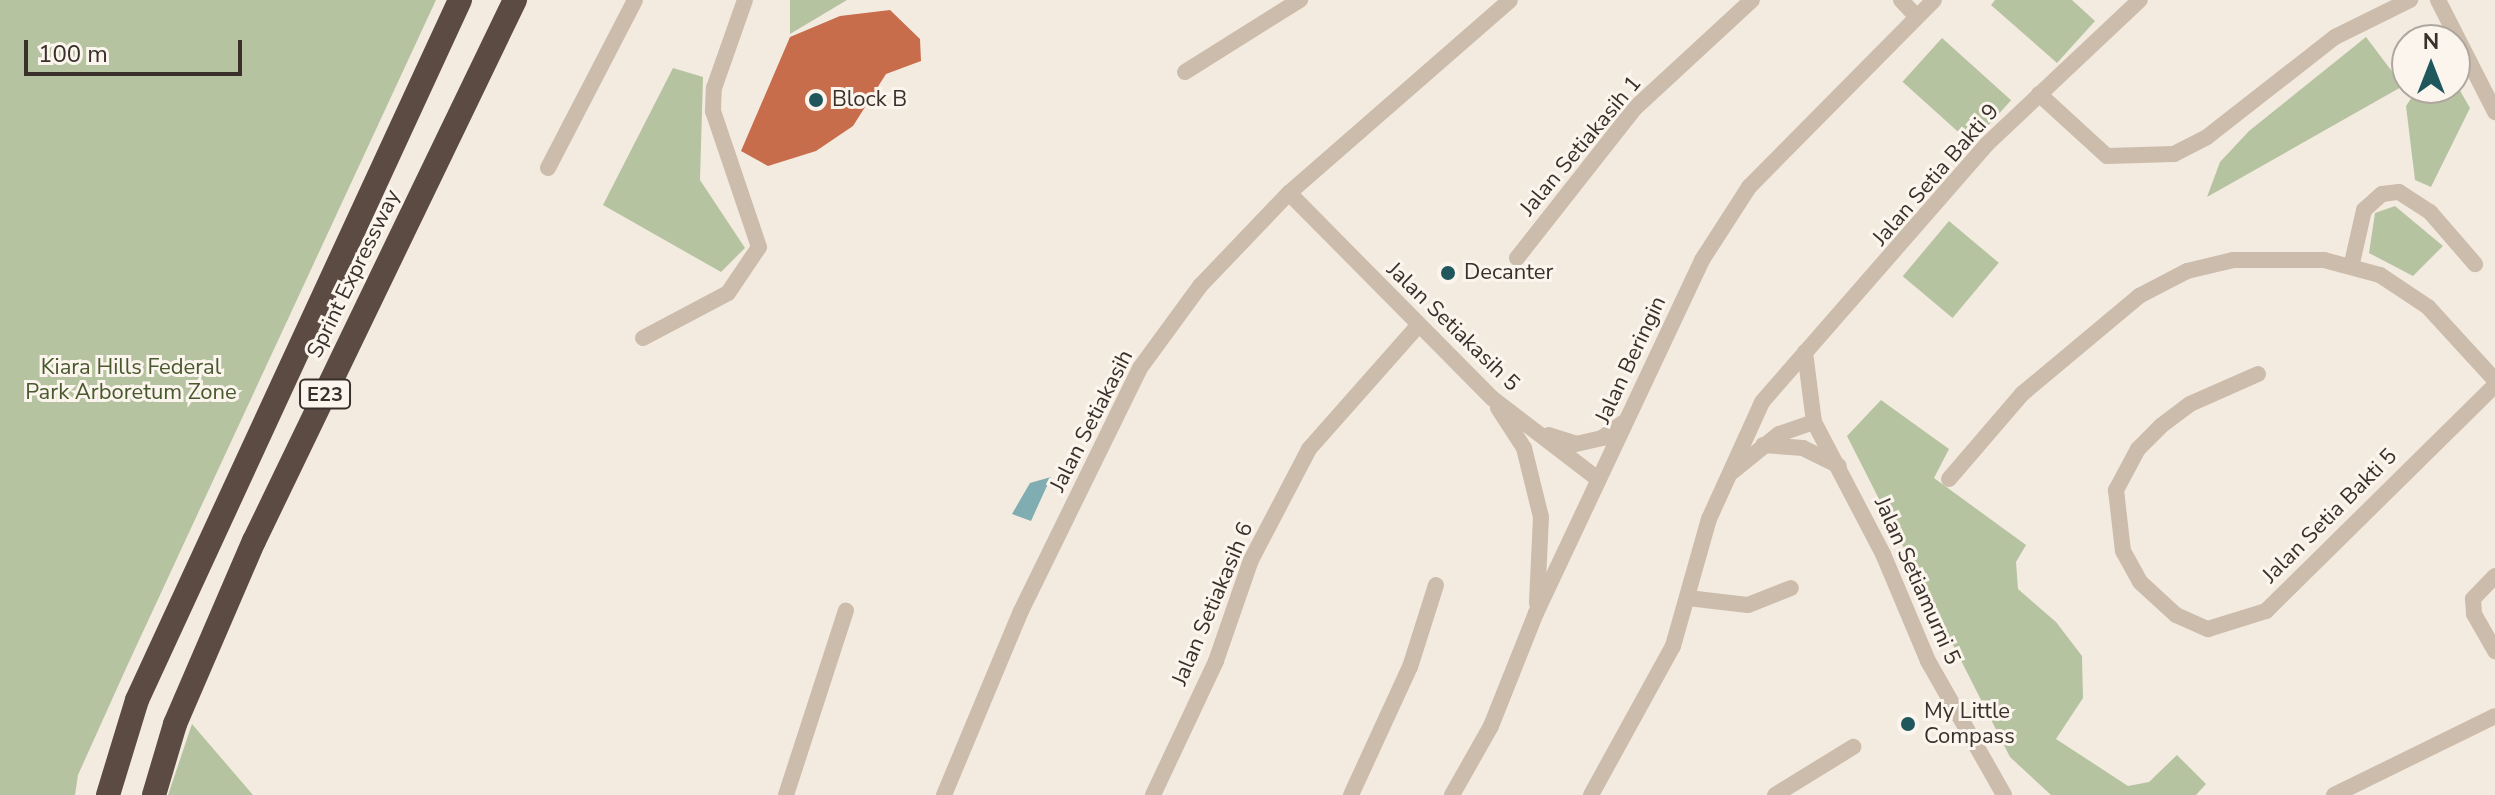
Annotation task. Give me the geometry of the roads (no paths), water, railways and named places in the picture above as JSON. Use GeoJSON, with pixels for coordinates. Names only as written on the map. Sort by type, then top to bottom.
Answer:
{"type":"FeatureCollection","features":[{"type":"Feature","properties":{"kind":"highway","name":"Sprint Expressway"},"geometry":{"type":"LineString","coordinates":[[108,795],[137,700],[460,0]]}},
{"type":"Feature","properties":{"kind":"highway","name":"Sprint Expressway"},"geometry":{"type":"LineString","coordinates":[[154,795],[175,724],[254,541],[515,0]]}},
{"type":"Feature","properties":{"kind":"street"},"geometry":{"type":"LineString","coordinates":[[548,168],[635,0]]}},
{"type":"Feature","properties":{"kind":"street"},"geometry":{"type":"LineString","coordinates":[[643,338],[728,293],[759,247],[713,111],[714,88],[745,0]]}},
{"type":"Feature","properties":{"kind":"street"},"geometry":{"type":"LineString","coordinates":[[1185,72],[1300,0]]}},
{"type":"Feature","properties":{"kind":"street","name":"Jalan Setiakasih"},"geometry":{"type":"LineString","coordinates":[[944,795],[1021,611],[1140,368],[1200,286],[1289,193],[1510,0]]}},
{"type":"Feature","properties":{"kind":"street","name":"Jalan Setiakasih 1"},"geometry":{"type":"LineString","coordinates":[[1517,258],[1635,108],[1752,0]]}},
{"type":"Feature","properties":{"kind":"street"},"geometry":{"type":"LineString","coordinates":[[1901,0],[1917,17]]}},
{"type":"Feature","properties":{"kind":"street","name":"Jalan Beringin"},"geometry":{"type":"LineString","coordinates":[[1452,795],[1491,726],[1536,613],[1702,260],[1749,187],[1934,0]]}},
{"type":"Feature","properties":{"kind":"street","name":"Jalan Setia Bakti 9"},"geometry":{"type":"LineString","coordinates":[[1591,795],[1673,646],[1723,485],[1751,418],[1805,352],[2039,94],[2140,0]]}},
{"type":"Feature","properties":{"kind":"street"},"geometry":{"type":"LineString","coordinates":[[2039,94],[2107,156],[2174,154],[2207,137],[2335,37],[2410,0]]}},
{"type":"Feature","properties":{"kind":"street"},"geometry":{"type":"LineString","coordinates":[[2438,0],[2495,112]]}},
{"type":"Feature","properties":{"kind":"street"},"geometry":{"type":"LineString","coordinates":[[2352,263],[2364,210],[2374,198],[2399,192],[2430,212],[2475,264]]}},
{"type":"Feature","properties":{"kind":"street","name":"Jalan Setiakasih 5"},"geometry":{"type":"LineString","coordinates":[[1289,193],[1417,327],[1492,398],[1598,479]]}},
{"type":"Feature","properties":{"kind":"street"},"geometry":{"type":"LineString","coordinates":[[1949,479],[2022,394],[2139,296],[2187,271],[2266,258],[2352,263],[2428,307],[2495,382]]}},
{"type":"Feature","properties":{"kind":"street","name":"Jalan Setiakasih 6"},"geometry":{"type":"LineString","coordinates":[[1153,795],[1216,661],[1251,560],[1309,449],[1417,327]]}},
{"type":"Feature","properties":{"kind":"street","name":"Jalan Setiamurni 5"},"geometry":{"type":"LineString","coordinates":[[1805,352],[1814,422],[1840,467],[1928,661],[1998,793]]}},
{"type":"Feature","properties":{"kind":"street","name":"Jalan Setia Bakti 5"},"geometry":{"type":"LineString","coordinates":[[2258,374],[2190,404],[2161,426],[2138,449],[2116,490],[2123,551],[2140,582],[2176,615],[2208,629],[2238,623],[2280,598],[2495,382]]}},
{"type":"Feature","properties":{"kind":"street"},"geometry":{"type":"LineString","coordinates":[[1492,398],[1524,448],[1541,517],[1536,613]]}},
{"type":"Feature","properties":{"kind":"street"},"geometry":{"type":"LineString","coordinates":[[1533,429],[1576,444],[1602,438],[1628,419]]}},
{"type":"Feature","properties":{"kind":"street"},"geometry":{"type":"LineString","coordinates":[[1723,485],[1762,445],[1814,422]]}},
{"type":"Feature","properties":{"kind":"street"},"geometry":{"type":"LineString","coordinates":[[1762,445],[1803,448],[1840,467]]}},
{"type":"Feature","properties":{"kind":"street"},"geometry":{"type":"LineString","coordinates":[[2495,576],[2473,599],[2474,614],[2495,651]]}},
{"type":"Feature","properties":{"kind":"street"},"geometry":{"type":"LineString","coordinates":[[1351,795],[1410,667],[1436,585]]}},
{"type":"Feature","properties":{"kind":"street"},"geometry":{"type":"LineString","coordinates":[[1688,598],[1748,605],[1791,588]]}},
{"type":"Feature","properties":{"kind":"street"},"geometry":{"type":"LineString","coordinates":[[786,795],[846,610]]}},
{"type":"Feature","properties":{"kind":"street"},"geometry":{"type":"LineString","coordinates":[[2334,795],[2495,716]]}},
{"type":"Feature","properties":{"kind":"street"},"geometry":{"type":"LineString","coordinates":[[1775,795],[1853,747]]}},
{"type":"Feature","properties":{"kind":"water"},"geometry":{"type":"Polygon","coordinates":[[[1051,477],[1031,521],[1012,514],[1030,483],[1051,477]]]}},
{"type":"Feature","properties":{"kind":"place","name":"Block B"},"geometry":{"type":"Point","coordinates":[816,100]}},
{"type":"Feature","properties":{"kind":"place","name":"Decanter"},"geometry":{"type":"Point","coordinates":[1448,273]}},
{"type":"Feature","properties":{"kind":"place","name":"My Little Compass"},"geometry":{"type":"Point","coordinates":[1908,724]}},
{"type":"Feature","properties":{"kind":"park label","name":"Kiara Hills Federal Park Arboretum Zone"},"geometry":{"type":"Point","coordinates":[131,380]}}]}
